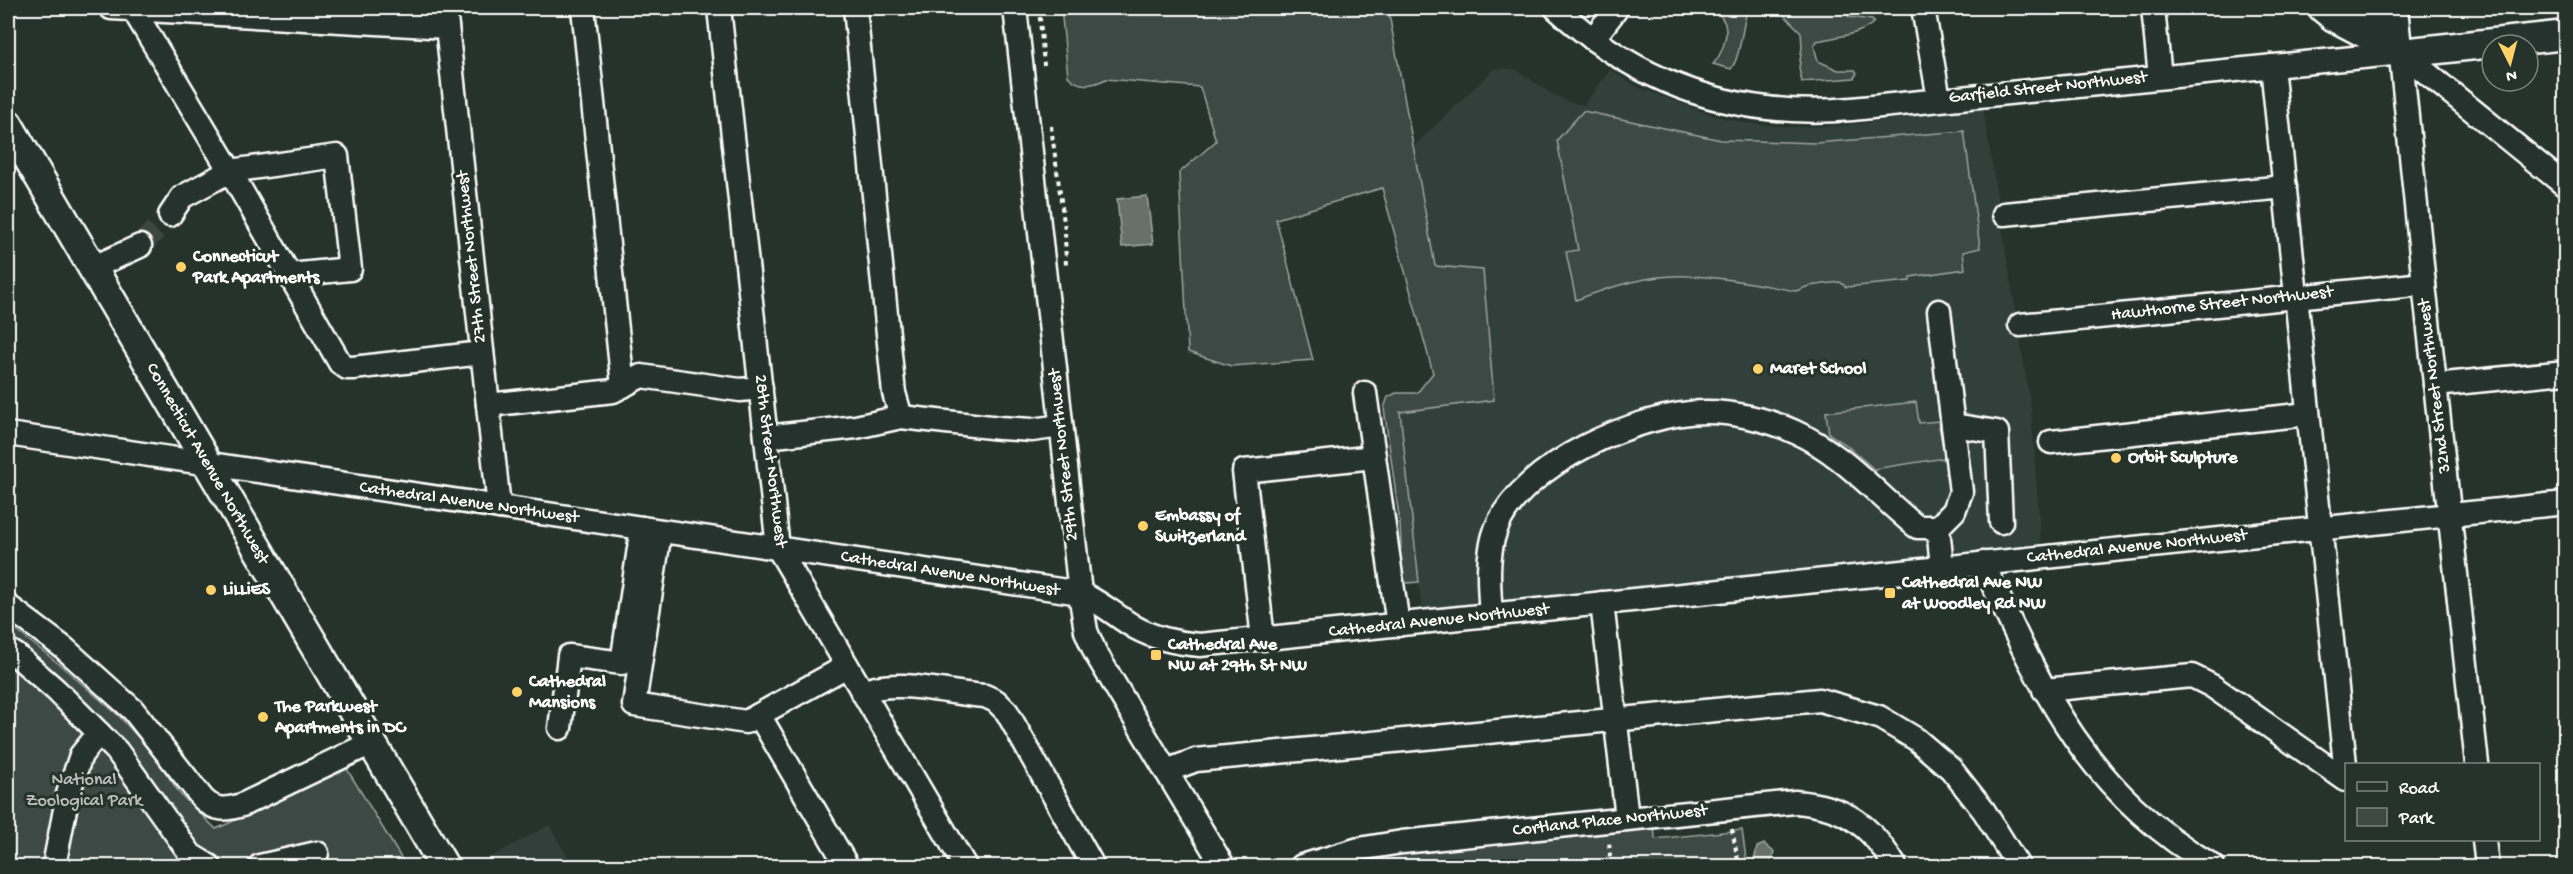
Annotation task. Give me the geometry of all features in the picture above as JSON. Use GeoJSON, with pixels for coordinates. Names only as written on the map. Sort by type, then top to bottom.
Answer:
{"type":"FeatureCollection","features":[{"type":"Feature","properties":{"kind":"main road"},"geometry":{"type":"LineString","coordinates":[[2323,8],[2334,17],[2402,53]]}},
{"type":"Feature","properties":{"kind":"main road"},"geometry":{"type":"LineString","coordinates":[[2363,8],[2402,53]]}},
{"type":"Feature","properties":{"kind":"main road","name":"Garfield Street Northwest"},"geometry":{"type":"LineString","coordinates":[[2402,53],[2565,35]]}},
{"type":"Feature","properties":{"kind":"main road","name":"Connecticut Avenue Northwest"},"geometry":{"type":"LineString","coordinates":[[8,124],[444,867]]}},
{"type":"Feature","properties":{"kind":"street"},"geometry":{"type":"LineString","coordinates":[[111,8],[446,17]]}},
{"type":"Feature","properties":{"kind":"street"},"geometry":{"type":"LineString","coordinates":[[583,8],[623,386]]}},
{"type":"Feature","properties":{"kind":"street","name":"28th Street Northwest"},"geometry":{"type":"LineString","coordinates":[[719,8],[778,548],[965,867]]}},
{"type":"Feature","properties":{"kind":"street"},"geometry":{"type":"LineString","coordinates":[[855,8],[894,393],[901,417]]}},
{"type":"Feature","properties":{"kind":"street","name":"29th Street Northwest"},"geometry":{"type":"LineString","coordinates":[[1015,8],[1086,631],[1095,652],[1223,867]]}},
{"type":"Feature","properties":{"kind":"street","name":"Garfield Street Northwest"},"geometry":{"type":"LineString","coordinates":[[1556,8],[1593,39],[1655,77],[1708,97],[1750,107],[1788,111],[1830,111],[2402,53]]}},
{"type":"Feature","properties":{"kind":"street"},"geometry":{"type":"LineString","coordinates":[[1593,39],[1617,8]]}},
{"type":"Feature","properties":{"kind":"street"},"geometry":{"type":"LineString","coordinates":[[1923,8],[1939,99]]}},
{"type":"Feature","properties":{"kind":"street"},"geometry":{"type":"LineString","coordinates":[[2153,8],[2160,77]]}},
{"type":"Feature","properties":{"kind":"street","name":"32nd Street Northwest"},"geometry":{"type":"LineString","coordinates":[[2396,8],[2476,763]]}},
{"type":"Feature","properties":{"kind":"street"},"geometry":{"type":"LineString","coordinates":[[133,9],[230,171],[340,363],[347,368],[482,353]]}},
{"type":"Feature","properties":{"kind":"street","name":"27th Street Northwest"},"geometry":{"type":"LineString","coordinates":[[446,17],[499,507]]}},
{"type":"Feature","properties":{"kind":"street"},"geometry":{"type":"LineString","coordinates":[[2402,53],[2565,186]]}},
{"type":"Feature","properties":{"kind":"street"},"geometry":{"type":"LineString","coordinates":[[2272,66],[2345,765]]}},
{"type":"Feature","properties":{"kind":"street"},"geometry":{"type":"LineString","coordinates":[[170,215],[182,197],[230,171],[337,156],[350,268],[290,276]]}},
{"type":"Feature","properties":{"kind":"street"},"geometry":{"type":"LineString","coordinates":[[2004,214],[2285,187]]}},
{"type":"Feature","properties":{"kind":"street"},"geometry":{"type":"LineString","coordinates":[[92,268],[140,246]]}},
{"type":"Feature","properties":{"kind":"street","name":"Hawthorne Street Northwest"},"geometry":{"type":"LineString","coordinates":[[2020,325],[2424,284]]}},
{"type":"Feature","properties":{"kind":"street"},"geometry":{"type":"LineString","coordinates":[[1491,615],[1489,563],[1496,529],[1515,496],[1556,462],[1604,437],[1659,418],[1706,412],[1751,418],[1795,431],[1834,454],[1917,527],[1938,527],[1954,511],[1961,492],[1939,311]]}},
{"type":"Feature","properties":{"kind":"street"},"geometry":{"type":"LineString","coordinates":[[2435,385],[2565,372]]}},
{"type":"Feature","properties":{"kind":"street"},"geometry":{"type":"LineString","coordinates":[[488,405],[614,391],[641,376],[740,390],[761,388]]}},
{"type":"Feature","properties":{"kind":"street"},"geometry":{"type":"LineString","coordinates":[[1365,393],[1398,625]]}},
{"type":"Feature","properties":{"kind":"street"},"geometry":{"type":"LineString","coordinates":[[2052,442],[2308,414]]}},
{"type":"Feature","properties":{"kind":"street"},"geometry":{"type":"LineString","coordinates":[[766,437],[856,427],[901,417],[1032,430],[1061,426]]}},
{"type":"Feature","properties":{"kind":"street"},"geometry":{"type":"LineString","coordinates":[[1953,425],[1997,432],[2001,522]]}},
{"type":"Feature","properties":{"kind":"street","name":"Cathedral Avenue Northwest"},"geometry":{"type":"LineString","coordinates":[[8,434],[1080,593],[1102,604],[1137,628],[1170,641],[1200,645],[2565,503]]}},
{"type":"Feature","properties":{"kind":"street"},"geometry":{"type":"LineString","coordinates":[[1263,639],[1244,471],[1374,457]]}},
{"type":"Feature","properties":{"kind":"street"},"geometry":{"type":"LineString","coordinates":[[1938,527],[1942,567]]}},
{"type":"Feature","properties":{"kind":"street"},"geometry":{"type":"LineString","coordinates":[[651,529],[634,705],[746,722],[848,666]]}},
{"type":"Feature","properties":{"kind":"street"},"geometry":{"type":"LineString","coordinates":[[560,728],[569,656],[622,663],[651,529]]}},
{"type":"Feature","properties":{"kind":"street"},"geometry":{"type":"LineString","coordinates":[[1983,563],[2044,690],[2072,737],[2111,785],[2157,827],[2213,867]]}},
{"type":"Feature","properties":{"kind":"street"},"geometry":{"type":"LineString","coordinates":[[1602,603],[1627,819]]}},
{"type":"Feature","properties":{"kind":"street"},"geometry":{"type":"LineString","coordinates":[[8,606],[64,648],[133,710],[203,799],[215,808],[229,809],[242,805],[371,742]]}},
{"type":"Feature","properties":{"kind":"street"},"geometry":{"type":"LineString","coordinates":[[8,650],[56,690],[117,751],[191,855],[209,867]]}},
{"type":"Feature","properties":{"kind":"street"},"geometry":{"type":"LineString","coordinates":[[2044,690],[2192,676],[2212,686],[2345,779]]}},
{"type":"Feature","properties":{"kind":"street"},"geometry":{"type":"LineString","coordinates":[[862,692],[877,685],[894,686],[985,696],[996,701],[1007,712],[1093,867]]}},
{"type":"Feature","properties":{"kind":"street"},"geometry":{"type":"LineString","coordinates":[[1166,771],[1196,760],[1820,700],[1879,717],[1916,739],[1951,769],[1984,811],[2018,867]]}},
{"type":"Feature","properties":{"kind":"street"},"geometry":{"type":"LineString","coordinates":[[759,715],[847,867]]}},
{"type":"Feature","properties":{"kind":"street"},"geometry":{"type":"LineString","coordinates":[[54,867],[68,794],[81,755],[99,733]]}},
{"type":"Feature","properties":{"kind":"street","name":"Cortland Place Northwest"},"geometry":{"type":"LineString","coordinates":[[1302,867],[1347,852],[1394,843],[1795,802],[1813,803],[1847,814],[1865,826],[1880,842],[1896,867]]}},
{"type":"Feature","properties":{"kind":"street"},"geometry":{"type":"LineString","coordinates":[[2484,841],[2487,867]]}},
{"type":"Feature","properties":{"kind":"street"},"geometry":{"type":"LineString","coordinates":[[260,867],[317,854]]}},
{"type":"Feature","properties":{"kind":"path"},"geometry":{"type":"LineString","coordinates":[[1732,825],[1738,867]]}},
{"type":"Feature","properties":{"kind":"path"},"geometry":{"type":"LineString","coordinates":[[1608,839],[1610,855],[1608,867]]}},
{"type":"Feature","properties":{"kind":"shaded area","name":"Maret School"},"geometry":{"type":"Polygon","coordinates":[[[1494,69],[1516,70],[1552,94],[1569,102],[1584,105],[1610,70],[1638,87],[1711,115],[1745,123],[1788,127],[1841,126],[1983,108],[2031,409],[2041,545],[1422,610],[1399,412],[1494,400],[1435,266],[1413,147],[1494,69]]]}},
{"type":"Feature","properties":{"kind":"shaded area"},"geometry":{"type":"Polygon","coordinates":[[[1147,196],[1153,244],[1122,247],[1117,199],[1147,196]]]}},
{"type":"Feature","properties":{"kind":"shaded area"},"geometry":{"type":"Polygon","coordinates":[[[549,825],[573,866],[475,866],[549,825]]]}},
{"type":"Feature","properties":{"kind":"shaded area"},"geometry":{"type":"Polygon","coordinates":[[[1764,844],[1774,852],[1770,866],[1753,866],[1757,847],[1764,844]]]}},
{"type":"Feature","properties":{"kind":"green space"},"geometry":{"type":"Polygon","coordinates":[[[1061,8],[1388,8],[1435,266],[1483,270],[1494,400],[1400,412],[1419,582],[1407,583],[1403,579],[1398,560],[1401,547],[1400,524],[1384,408],[1388,397],[1396,393],[1417,393],[1433,373],[1382,188],[1276,219],[1313,360],[1231,366],[1188,352],[1179,173],[1216,141],[1200,87],[1106,79],[1091,84],[1077,83],[1068,76],[1061,8]]]}},
{"type":"Feature","properties":{"kind":"green space"},"geometry":{"type":"Polygon","coordinates":[[[1715,8],[1748,8],[1737,56],[1731,69],[1713,64],[1721,51],[1726,34],[1724,22],[1715,8]]]}},
{"type":"Feature","properties":{"kind":"green space"},"geometry":{"type":"Polygon","coordinates":[[[1777,8],[1845,8],[1849,17],[1872,20],[1874,22],[1862,30],[1817,41],[1814,46],[1818,61],[1838,70],[1855,70],[1857,73],[1854,78],[1802,82],[1799,68],[1802,47],[1801,32],[1777,8]]]}},
{"type":"Feature","properties":{"kind":"green space"},"geometry":{"type":"Polygon","coordinates":[[[1583,111],[1721,140],[1816,143],[1964,131],[1980,248],[1963,252],[1965,269],[1910,277],[1910,281],[1846,287],[1840,282],[1809,286],[1796,291],[1716,278],[1674,276],[1631,282],[1576,300],[1566,252],[1578,250],[1557,140],[1583,111]]]}},
{"type":"Feature","properties":{"kind":"green space"},"geometry":{"type":"Polygon","coordinates":[[[1916,402],[1919,423],[1938,421],[1945,458],[1874,469],[1845,444],[1829,434],[1826,412],[1916,402]]]}},
{"type":"Feature","properties":{"kind":"green space","name":"National Zoological Park"},"geometry":{"type":"Polygon","coordinates":[[[8,624],[119,716],[154,755],[180,794],[216,829],[347,769],[406,866],[8,866],[8,624]]]}},
{"type":"Feature","properties":{"kind":"green space"},"geometry":{"type":"Polygon","coordinates":[[[1654,824],[1655,839],[1742,830],[1747,866],[1333,866],[1355,858],[1654,824]]]}},
{"type":"Feature","properties":{"kind":"tunnel"},"geometry":{"type":"LineString","coordinates":[[140,246],[170,215]]}},
{"type":"Feature","properties":{"kind":"place","name":"Connecticut Park Apartments"},"geometry":{"type":"Point","coordinates":[181,267]}},
{"type":"Feature","properties":{"kind":"place","name":"Maret School"},"geometry":{"type":"Point","coordinates":[1758,369]}},
{"type":"Feature","properties":{"kind":"place","name":"Orbit Sculpture"},"geometry":{"type":"Point","coordinates":[2116,458]}},
{"type":"Feature","properties":{"kind":"place","name":"Embassy of Switzerland"},"geometry":{"type":"Point","coordinates":[1143,526]}},
{"type":"Feature","properties":{"kind":"place","name":"LiLLiES"},"geometry":{"type":"Point","coordinates":[211,590]}},
{"type":"Feature","properties":{"kind":"place","name":"Cathedral Ave NW at Woodley Rd NW"},"geometry":{"type":"Point","coordinates":[1890,593]}},
{"type":"Feature","properties":{"kind":"place","name":"Cathedral Ave NW at 29th St NW"},"geometry":{"type":"Point","coordinates":[1156,655]}},
{"type":"Feature","properties":{"kind":"place","name":"Cathedral Mansions"},"geometry":{"type":"Point","coordinates":[517,692]}},
{"type":"Feature","properties":{"kind":"place","name":"The Parkwest Apartments in DC"},"geometry":{"type":"Point","coordinates":[263,717]}}]}
